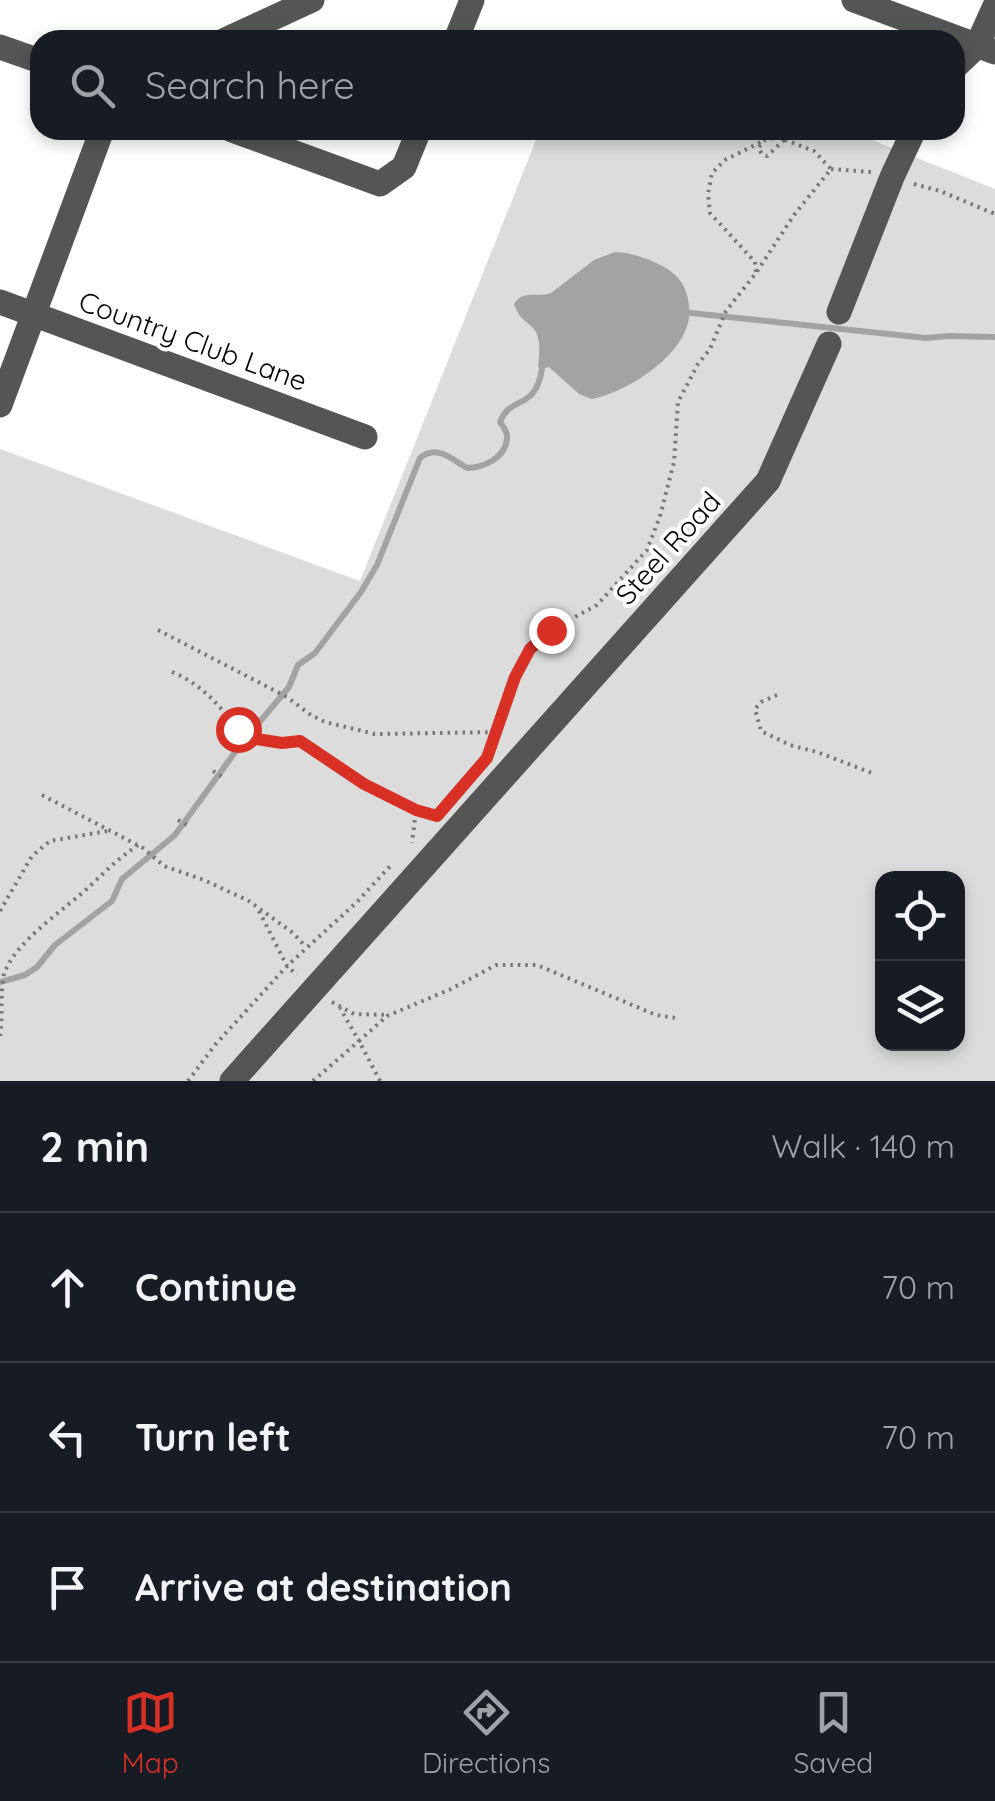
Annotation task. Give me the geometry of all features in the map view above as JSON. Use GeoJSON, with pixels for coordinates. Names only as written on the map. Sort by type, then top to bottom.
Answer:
{"type":"FeatureCollection","features":[{"type":"Feature","properties":{"kind":"street"},"geometry":{"type":"LineString","coordinates":[[246,30],[312,0]]}},
{"type":"Feature","properties":{"kind":"street"},"geometry":{"type":"LineString","coordinates":[[460,30],[472,0]]}},
{"type":"Feature","properties":{"kind":"street"},"geometry":{"type":"LineString","coordinates":[[854,0],[935,30]]}},
{"type":"Feature","properties":{"kind":"street"},"geometry":{"type":"LineString","coordinates":[[986,49],[995,6]]}},
{"type":"Feature","properties":{"kind":"street"},"geometry":{"type":"LineString","coordinates":[[0,47],[30,58]]}},
{"type":"Feature","properties":{"kind":"street"},"geometry":{"type":"LineString","coordinates":[[0,405],[98,140]]}},
{"type":"Feature","properties":{"kind":"street"},"geometry":{"type":"LineString","coordinates":[[259,140],[380,184],[404,167],[415,140]]}},
{"type":"Feature","properties":{"kind":"street"},"geometry":{"type":"LineString","coordinates":[[838,312],[909,140]]}},
{"type":"Feature","properties":{"kind":"street","name":"Country Club Lane"},"geometry":{"type":"LineString","coordinates":[[0,302],[365,437]]}},
{"type":"Feature","properties":{"kind":"street","name":"Steel Road"},"geometry":{"type":"LineString","coordinates":[[232,1081],[768,481],[829,344]]}},
{"type":"Feature","properties":{"kind":"path"},"geometry":{"type":"LineString","coordinates":[[480,767],[530,649],[551,630],[597,605],[647,550],[674,462],[678,402],[710,349],[726,311],[831,169],[814,151],[783,140],[768,156],[762,154],[758,148],[765,140]]}},
{"type":"Feature","properties":{"kind":"path"},"geometry":{"type":"LineString","coordinates":[[756,273],[755,262],[710,212],[708,194],[712,173],[725,160],[765,140]]}},
{"type":"Feature","properties":{"kind":"path"},"geometry":{"type":"LineString","coordinates":[[158,630],[287,697],[325,722],[375,734],[497,732]]}},
{"type":"Feature","properties":{"kind":"path"},"geometry":{"type":"LineString","coordinates":[[172,672],[203,688],[244,737],[282,743],[300,741],[364,784],[437,816]]}},
{"type":"Feature","properties":{"kind":"path"},"geometry":{"type":"LineString","coordinates":[[777,696],[755,709],[761,730],[790,745],[872,773]]}},
{"type":"Feature","properties":{"kind":"path"},"geometry":{"type":"LineString","coordinates":[[218,730],[238,729]]}},
{"type":"Feature","properties":{"kind":"path"},"geometry":{"type":"LineString","coordinates":[[214,771],[222,776]]}},
{"type":"Feature","properties":{"kind":"path"},"geometry":{"type":"LineString","coordinates":[[42,795],[141,847],[162,864],[257,907],[306,947]]}},
{"type":"Feature","properties":{"kind":"path"},"geometry":{"type":"LineString","coordinates":[[416,810],[412,842],[425,829]]}},
{"type":"Feature","properties":{"kind":"path"},"geometry":{"type":"LineString","coordinates":[[178,820],[187,825]]}},
{"type":"Feature","properties":{"kind":"path"},"geometry":{"type":"LineString","coordinates":[[0,911],[32,856],[50,842],[110,830]]}},
{"type":"Feature","properties":{"kind":"path"},"geometry":{"type":"LineString","coordinates":[[0,1036],[3,977],[11,959],[115,860],[141,847]]}},
{"type":"Feature","properties":{"kind":"path"},"geometry":{"type":"LineString","coordinates":[[188,1081],[287,966],[357,902],[401,854]]}},
{"type":"Feature","properties":{"kind":"path"},"geometry":{"type":"LineString","coordinates":[[257,907],[287,966]]}},
{"type":"Feature","properties":{"kind":"path"},"geometry":{"type":"LineString","coordinates":[[313,1081],[389,1015],[496,965],[537,966],[656,1016],[676,1018]]}},
{"type":"Feature","properties":{"kind":"path"},"geometry":{"type":"LineString","coordinates":[[380,1081],[340,1008],[354,1014],[389,1015]]}},
{"type":"Feature","properties":{"kind":"shaded area"},"geometry":{"type":"Polygon","coordinates":[[[536,140],[872,140],[995,189],[995,1081],[0,1081],[0,449],[360,581],[536,140]]]}},
{"type":"Feature","properties":{"kind":"shaded area"},"geometry":{"type":"Polygon","coordinates":[[[615,252],[648,259],[676,276],[687,293],[688,321],[682,337],[657,366],[624,388],[592,399],[579,394],[549,367],[538,367],[538,336],[514,304],[526,295],[551,293],[594,260],[615,252]]]}},
{"type":"Feature","properties":{"kind":"waterway"},"geometry":{"type":"LineString","coordinates":[[691,313],[926,338],[995,337]]}},
{"type":"Feature","properties":{"kind":"waterway"},"geometry":{"type":"LineString","coordinates":[[0,982],[37,967],[55,945],[112,901],[122,879],[175,835],[241,744],[289,687],[298,665],[315,653],[361,592],[377,565],[420,458],[438,453],[467,468],[493,460],[506,445],[506,432],[500,422],[510,408],[534,391],[542,369]]}},
{"type":"Feature","properties":{"kind":"route"},"geometry":{"type":"LineString","coordinates":[[238,729],[244,737],[282,743],[300,741],[364,784],[437,816],[487,758],[515,677],[530,649],[551,630]]}}]}
